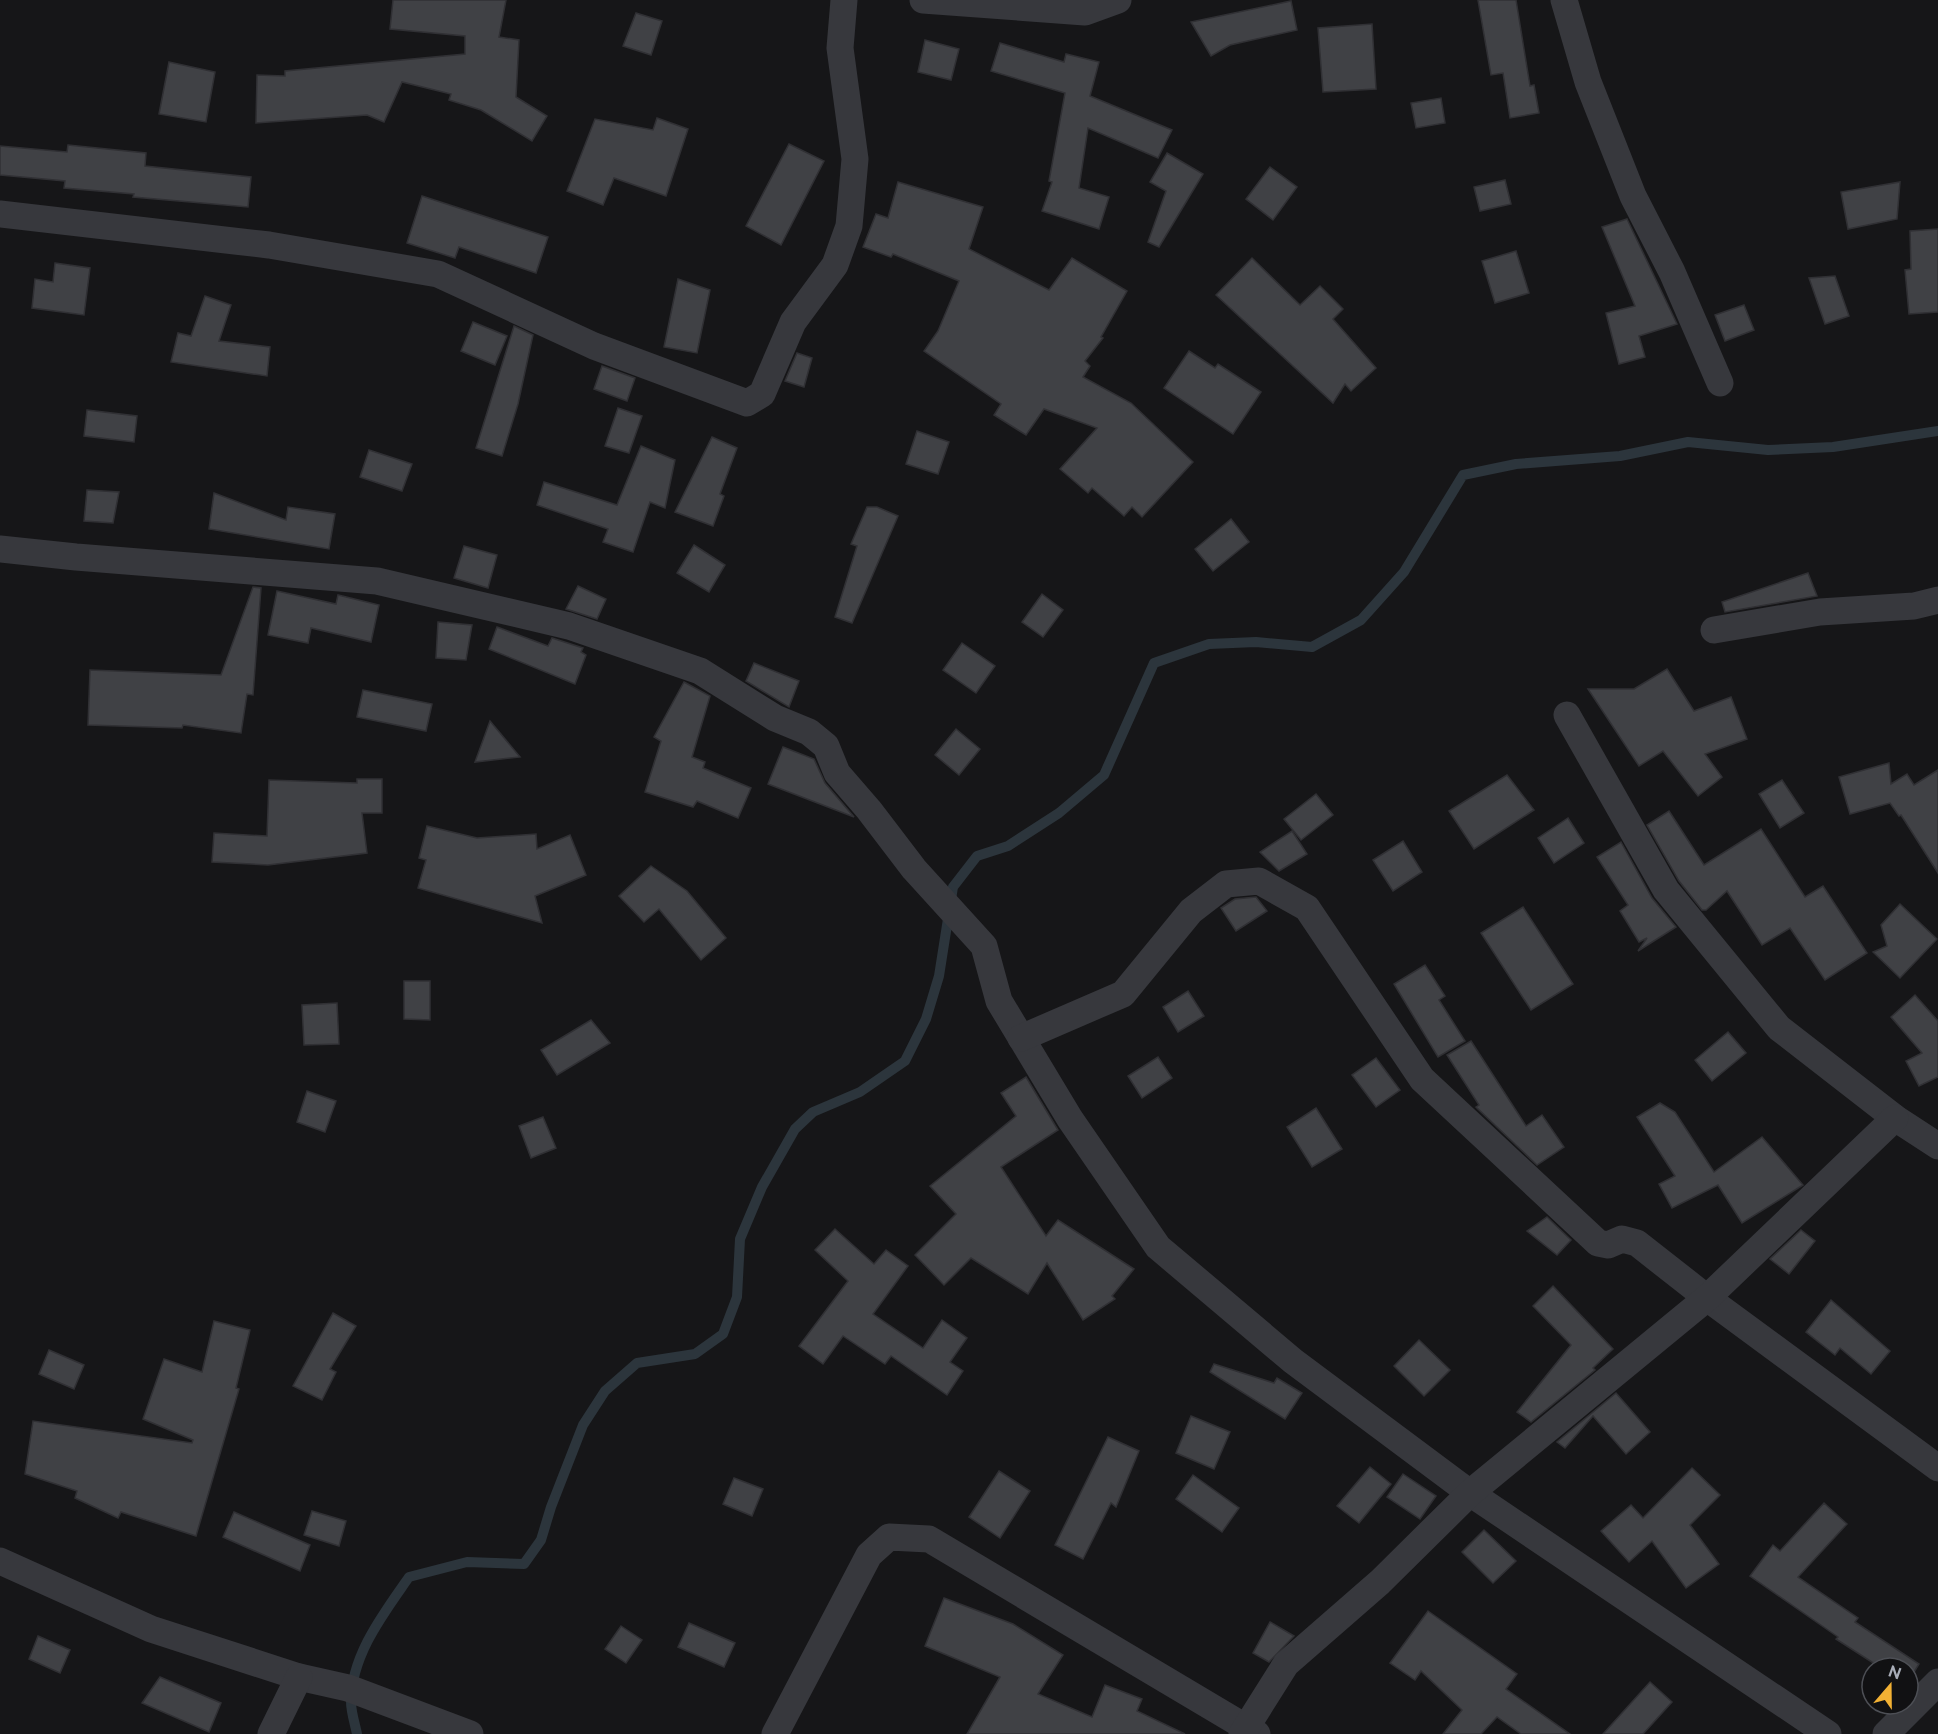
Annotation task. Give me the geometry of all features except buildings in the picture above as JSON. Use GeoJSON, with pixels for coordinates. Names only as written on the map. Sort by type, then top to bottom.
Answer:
{"type":"FeatureCollection","features":[{"type":"Feature","properties":{"kind":"street"},"geometry":{"type":"LineString","coordinates":[[0,214],[269,244],[438,274],[594,346],[747,403],[762,394],[793,321],[835,265],[849,226],[855,159],[840,48],[844,0]]}},
{"type":"Feature","properties":{"kind":"street"},"geometry":{"type":"LineString","coordinates":[[923,0],[1085,12],[1118,0]]}},
{"type":"Feature","properties":{"kind":"street"},"geometry":{"type":"LineString","coordinates":[[1564,0],[1587,82],[1633,196],[1672,272],[1720,383]]}},
{"type":"Feature","properties":{"kind":"street"},"geometry":{"type":"LineString","coordinates":[[0,549],[377,581],[569,626],[700,671],[776,718],[809,732],[826,746],[837,773],[869,810],[914,870],[984,946],[999,1001],[1070,1119],[1158,1248],[1293,1361],[1470,1493],[1828,1734]]}},
{"type":"Feature","properties":{"kind":"street"},"geometry":{"type":"LineString","coordinates":[[1714,630],[1820,612],[1914,606],[1938,600]]}},
{"type":"Feature","properties":{"kind":"street"},"geometry":{"type":"LineString","coordinates":[[1567,715],[1666,890],[1779,1028],[1895,1118],[1938,1146]]}},
{"type":"Feature","properties":{"kind":"street"},"geometry":{"type":"LineString","coordinates":[[1021,1038],[1123,994],[1191,911],[1226,884],[1259,881],[1307,908],[1422,1079],[1598,1243],[1608,1245],[1622,1239],[1637,1243],[1707,1298],[1938,1468]]}},
{"type":"Feature","properties":{"kind":"street"},"geometry":{"type":"LineString","coordinates":[[774,1734],[869,1555],[889,1537],[929,1539],[1248,1732],[1286,1664],[1380,1582],[1470,1493],[1707,1298],[1895,1118]]}},
{"type":"Feature","properties":{"kind":"street"},"geometry":{"type":"LineString","coordinates":[[0,1561],[151,1629],[299,1677],[348,1688],[470,1734]]}},
{"type":"Feature","properties":{"kind":"street"},"geometry":{"type":"LineString","coordinates":[[271,1734],[299,1677]]}},
{"type":"Feature","properties":{"kind":"street"},"geometry":{"type":"LineString","coordinates":[[1886,1734],[1938,1682]]}},
{"type":"Feature","properties":{"kind":"waterway"},"geometry":{"type":"LineString","coordinates":[[357,1734],[351,1702],[352,1685],[357,1668],[371,1635],[409,1577],[467,1562],[524,1564],[541,1540],[551,1507],[583,1425],[605,1391],[637,1363],[695,1354],[723,1334],[737,1297],[740,1239],[762,1187],[795,1129],[813,1112],[860,1092],[905,1061],[926,1019],[939,976],[953,887],[977,856],[1008,846],[1059,813],[1104,775],[1154,663],[1209,644],[1256,642],[1312,647],[1361,620],[1404,572],[1463,475],[1516,464],[1620,456],[1688,442],[1768,450],[1833,447],[1938,431]]}}]}
